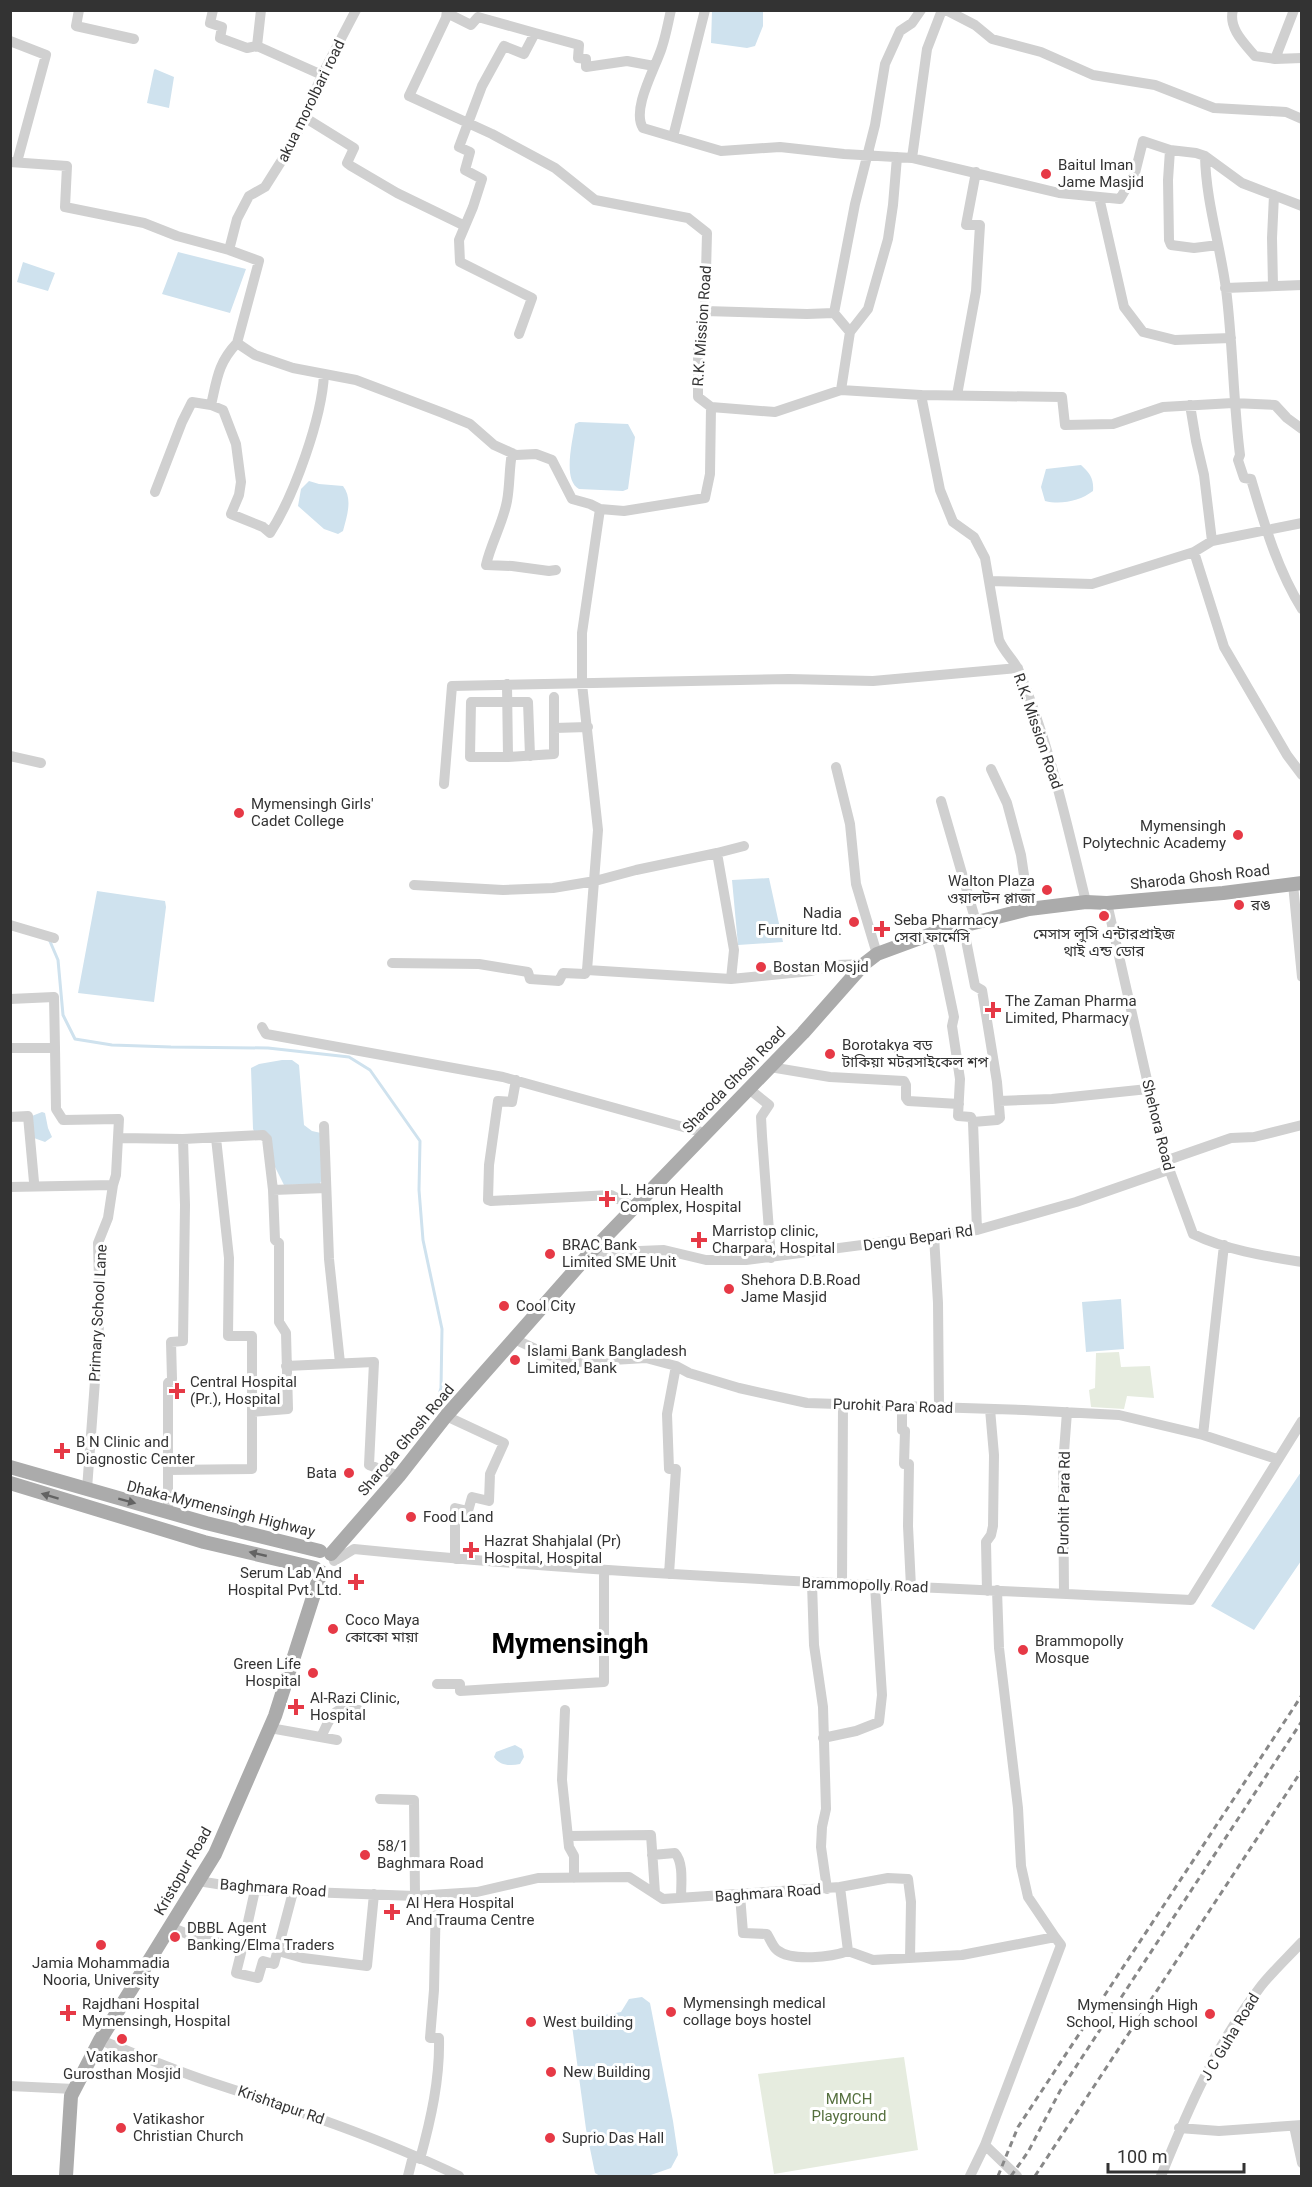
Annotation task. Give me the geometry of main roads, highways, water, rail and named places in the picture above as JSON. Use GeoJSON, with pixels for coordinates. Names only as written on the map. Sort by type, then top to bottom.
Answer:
{"type":"FeatureCollection","features":[{"type":"Feature","properties":{"kind":"main road","name":"Sharoda Ghosh Road"},"geometry":{"type":"LineString","coordinates":[[318,1570],[330,1569],[328,1556],[399,1476],[446,1416],[590,1253],[770,1067],[864,964],[877,954],[934,933],[1029,909],[1086,902],[1107,903],[1223,893],[1297,883]]}},
{"type":"Feature","properties":{"kind":"main road","name":"Dhaka-Mymensingh Highway"},"geometry":{"type":"LineString","coordinates":[[10,1467],[328,1556]]}},
{"type":"Feature","properties":{"kind":"main road"},"geometry":{"type":"LineString","coordinates":[[10,1484],[204,1542],[318,1570]]}},
{"type":"Feature","properties":{"kind":"main road","name":"Kristopur Road"},"geometry":{"type":"LineString","coordinates":[[66,2176],[70,2096],[100,2040],[214,1854],[270,1728],[318,1570]]}},
{"type":"Feature","properties":{"kind":"water"},"geometry":{"type":"Polygon","coordinates":[[[712,11],[763,11],[763,26],[755,46],[747,48],[711,43],[712,11]]]}},
{"type":"Feature","properties":{"kind":"water"},"geometry":{"type":"Polygon","coordinates":[[[155,69],[174,77],[169,108],[147,103],[155,69]]]}},
{"type":"Feature","properties":{"kind":"water"},"geometry":{"type":"Polygon","coordinates":[[[178,252],[246,269],[230,313],[162,294],[178,252]]]}},
{"type":"Feature","properties":{"kind":"water"},"geometry":{"type":"Polygon","coordinates":[[[23,262],[55,273],[48,291],[17,282],[23,262]]]}},
{"type":"Feature","properties":{"kind":"water"},"geometry":{"type":"Polygon","coordinates":[[[579,422],[628,424],[635,437],[628,489],[623,491],[579,489],[574,484],[571,477],[570,459],[575,424],[579,422]]]}},
{"type":"Feature","properties":{"kind":"water"},"geometry":{"type":"Polygon","coordinates":[[[1081,465],[1091,476],[1093,491],[1070,501],[1057,503],[1045,501],[1041,487],[1046,469],[1081,465]]]}},
{"type":"Feature","properties":{"kind":"water"},"geometry":{"type":"Polygon","coordinates":[[[309,481],[343,486],[348,502],[343,531],[338,534],[324,529],[298,506],[301,489],[309,481]]]}},
{"type":"Feature","properties":{"kind":"water"},"geometry":{"type":"Polygon","coordinates":[[[769,878],[783,942],[738,945],[732,880],[769,878]]]}},
{"type":"Feature","properties":{"kind":"water"},"geometry":{"type":"Polygon","coordinates":[[[97,891],[165,901],[154,1002],[78,993],[97,891]]]}},
{"type":"Feature","properties":{"kind":"water"},"geometry":{"type":"Polygon","coordinates":[[[292,1060],[299,1065],[304,1125],[312,1131],[321,1133],[322,1179],[320,1184],[284,1185],[274,1165],[269,1138],[253,1129],[251,1068],[259,1064],[292,1060]]]}},
{"type":"Feature","properties":{"kind":"water"},"geometry":{"type":"Polygon","coordinates":[[[45,1113],[52,1137],[45,1142],[34,1138],[32,1116],[45,1113]]]}},
{"type":"Feature","properties":{"kind":"water"},"geometry":{"type":"Polygon","coordinates":[[[1121,1299],[1124,1349],[1086,1352],[1082,1302],[1121,1299]]]}},
{"type":"Feature","properties":{"kind":"water"},"geometry":{"type":"Polygon","coordinates":[[[1301,1472],[1301,1561],[1254,1630],[1211,1606],[1301,1472]]]}},
{"type":"Feature","properties":{"kind":"water"},"geometry":{"type":"Polygon","coordinates":[[[515,1745],[522,1749],[524,1757],[520,1764],[506,1765],[494,1757],[496,1752],[515,1745]]]}},
{"type":"Feature","properties":{"kind":"water"},"geometry":{"type":"Polygon","coordinates":[[[642,1997],[650,2003],[678,2155],[671,2168],[648,2176],[600,2176],[595,2173],[586,2129],[571,2018],[578,2020],[621,2012],[629,1999],[642,1997]]]}},
{"type":"Feature","properties":{"kind":"waterway"},"geometry":{"type":"LineString","coordinates":[[49,939],[58,960],[63,1015],[75,1039],[112,1045],[268,1048],[349,1057],[370,1070],[420,1141],[419,1190],[423,1240],[442,1329],[441,1388],[437,1402],[438,1411]]}},
{"type":"Feature","properties":{"kind":"railway"},"geometry":{"type":"LineString","coordinates":[[998,2176],[1018,2127],[1302,1695]]}},
{"type":"Feature","properties":{"kind":"railway"},"geometry":{"type":"LineString","coordinates":[[1011,2176],[1028,2152],[1060,2091],[1302,1721]]}},
{"type":"Feature","properties":{"kind":"railway"},"geometry":{"type":"LineString","coordinates":[[1035,2176],[1302,1770]]}},
{"type":"Feature","properties":{"kind":"place","name":"Baitul Iman Jame Masjid"},"geometry":{"type":"Point","coordinates":[1046,174]}},
{"type":"Feature","properties":{"kind":"place","name":"Mymensingh Girls' Cadet College"},"geometry":{"type":"Point","coordinates":[239,813]}},
{"type":"Feature","properties":{"kind":"place","name":"Mymensingh Polytechnic Academy"},"geometry":{"type":"Point","coordinates":[1238,835]}},
{"type":"Feature","properties":{"kind":"place","name":"Walton Plaza ওয়ালটন প্লাজা"},"geometry":{"type":"Point","coordinates":[1047,890]}},
{"type":"Feature","properties":{"kind":"place","name":"রঙ"},"geometry":{"type":"Point","coordinates":[1239,905]}},
{"type":"Feature","properties":{"kind":"place","name":"মেসাস লুসি এন্টারপ্রাইজ থাই এন্ড ডোর"},"geometry":{"type":"Point","coordinates":[1104,916]}},
{"type":"Feature","properties":{"kind":"place","name":"Nadia Furniture ltd."},"geometry":{"type":"Point","coordinates":[854,922]}},
{"type":"Feature","properties":{"kind":"place","name":"Seba Pharmacy সেবা ফার্মেসি"},"geometry":{"type":"Point","coordinates":[882,929]}},
{"type":"Feature","properties":{"kind":"place","name":"Bostan Mosjid"},"geometry":{"type":"Point","coordinates":[761,967]}},
{"type":"Feature","properties":{"kind":"place","name":"The Zaman Pharma Limited, Pharmacy"},"geometry":{"type":"Point","coordinates":[993,1010]}},
{"type":"Feature","properties":{"kind":"place","name":"Borotakya বড় টাকিয়া মটরসাইকেল শপ"},"geometry":{"type":"Point","coordinates":[830,1054]}},
{"type":"Feature","properties":{"kind":"place","name":"L. Harun Health Complex, Hospital"},"geometry":{"type":"Point","coordinates":[607,1199]}},
{"type":"Feature","properties":{"kind":"place","name":"Marristop clinic, Charpara, Hospital"},"geometry":{"type":"Point","coordinates":[699,1240]}},
{"type":"Feature","properties":{"kind":"place","name":"BRAC Bank Limited SME Unit"},"geometry":{"type":"Point","coordinates":[550,1254]}},
{"type":"Feature","properties":{"kind":"place","name":"Shehora D.B.Road Jame Masjid"},"geometry":{"type":"Point","coordinates":[729,1289]}},
{"type":"Feature","properties":{"kind":"place","name":"Cool City"},"geometry":{"type":"Point","coordinates":[504,1306]}},
{"type":"Feature","properties":{"kind":"place","name":"Islami Bank Bangladesh Limited, Bank"},"geometry":{"type":"Point","coordinates":[515,1360]}},
{"type":"Feature","properties":{"kind":"place","name":"Central Hospital (Pr.), Hospital"},"geometry":{"type":"Point","coordinates":[177,1391]}},
{"type":"Feature","properties":{"kind":"place","name":"B N Clinic and Diagnostic Center"},"geometry":{"type":"Point","coordinates":[62,1451]}},
{"type":"Feature","properties":{"kind":"place","name":"Bata"},"geometry":{"type":"Point","coordinates":[349,1473]}},
{"type":"Feature","properties":{"kind":"place","name":"Food Land"},"geometry":{"type":"Point","coordinates":[411,1517]}},
{"type":"Feature","properties":{"kind":"place","name":"Hazrat Shahjalal (Pr) Hospital, Hospital"},"geometry":{"type":"Point","coordinates":[471,1550]}},
{"type":"Feature","properties":{"kind":"place","name":"Serum Lab And Hospital Pvt. Ltd."},"geometry":{"type":"Point","coordinates":[356,1582]}},
{"type":"Feature","properties":{"kind":"place","name":"Coco Maya কোকো মায়া"},"geometry":{"type":"Point","coordinates":[333,1629]}},
{"type":"Feature","properties":{"kind":"place","name":"Brammopolly Mosque"},"geometry":{"type":"Point","coordinates":[1023,1650]}},
{"type":"Feature","properties":{"kind":"place","name":"Green Life Hospital"},"geometry":{"type":"Point","coordinates":[313,1673]}},
{"type":"Feature","properties":{"kind":"place","name":"Al-Razi Clinic, Hospital"},"geometry":{"type":"Point","coordinates":[296,1707]}},
{"type":"Feature","properties":{"kind":"place","name":"58/1 Baghmara Road"},"geometry":{"type":"Point","coordinates":[365,1855]}},
{"type":"Feature","properties":{"kind":"place","name":"Al Hera Hospital And Trauma Centre"},"geometry":{"type":"Point","coordinates":[392,1912]}},
{"type":"Feature","properties":{"kind":"place","name":"DBBL Agent Banking/Elma Traders"},"geometry":{"type":"Point","coordinates":[175,1937]}},
{"type":"Feature","properties":{"kind":"place","name":"Jamia Mohammadia Nooria, University"},"geometry":{"type":"Point","coordinates":[101,1945]}},
{"type":"Feature","properties":{"kind":"place","name":"Mymensingh medical collage boys hostel"},"geometry":{"type":"Point","coordinates":[671,2012]}},
{"type":"Feature","properties":{"kind":"place","name":"Rajdhani Hospital Mymensingh, Hospital"},"geometry":{"type":"Point","coordinates":[68,2013]}},
{"type":"Feature","properties":{"kind":"place","name":"Mymensingh High School, High school"},"geometry":{"type":"Point","coordinates":[1210,2014]}},
{"type":"Feature","properties":{"kind":"place","name":"West building"},"geometry":{"type":"Point","coordinates":[531,2022]}},
{"type":"Feature","properties":{"kind":"place","name":"Vatikashor Gurosthan Mosjid"},"geometry":{"type":"Point","coordinates":[122,2039]}},
{"type":"Feature","properties":{"kind":"place","name":"New Building"},"geometry":{"type":"Point","coordinates":[551,2072]}},
{"type":"Feature","properties":{"kind":"place","name":"Vatikashor Christian Church"},"geometry":{"type":"Point","coordinates":[121,2128]}},
{"type":"Feature","properties":{"kind":"place","name":"Suprio Das Hall"},"geometry":{"type":"Point","coordinates":[550,2138]}},
{"type":"Feature","properties":{"kind":"district","name":"Mymensingh"},"geometry":{"type":"Point","coordinates":[570,1644]}},
{"type":"Feature","properties":{"kind":"park label","name":"MMCH Playground"},"geometry":{"type":"Point","coordinates":[849,2108]}}]}
